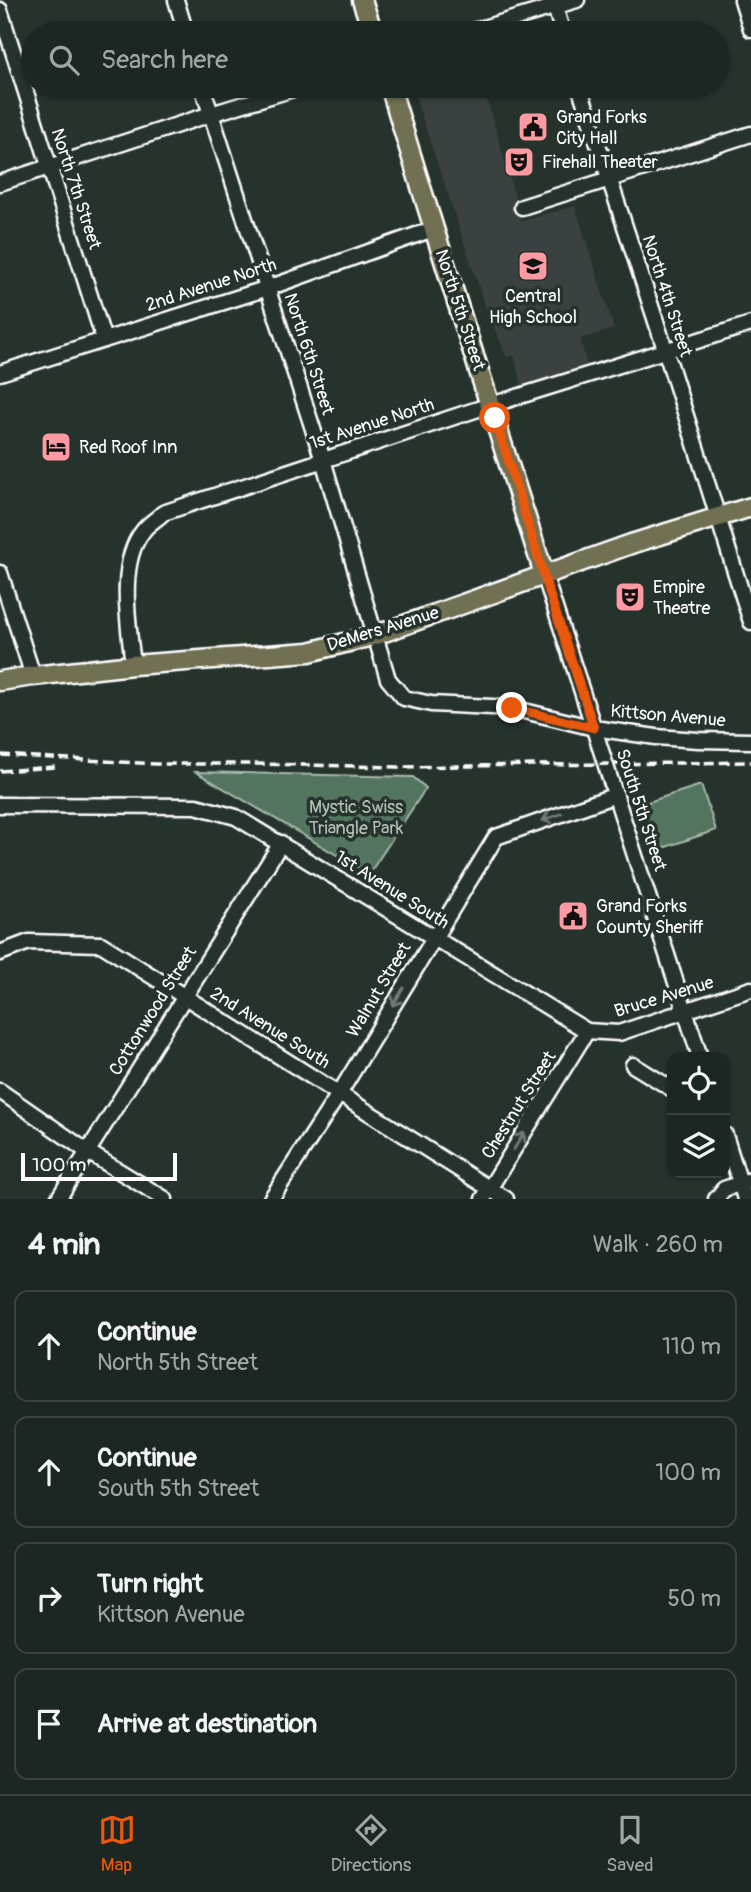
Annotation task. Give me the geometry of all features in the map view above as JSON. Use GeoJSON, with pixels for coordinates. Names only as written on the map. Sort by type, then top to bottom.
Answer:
{"type":"FeatureCollection","features":[{"type":"Feature","properties":{"kind":"main road"},"geometry":{"type":"LineString","coordinates":[[362,0],[369,21]]}},
{"type":"Feature","properties":{"kind":"main road","name":"North 5th Street"},"geometry":{"type":"LineString","coordinates":[[394,98],[544,574]]}},
{"type":"Feature","properties":{"kind":"main road","name":"DeMers Avenue"},"geometry":{"type":"LineString","coordinates":[[0,681],[133,665],[309,652],[376,635],[631,544],[751,507]]}},
{"type":"Feature","properties":{"kind":"street"},"geometry":{"type":"LineString","coordinates":[[176,0],[182,21]]}},
{"type":"Feature","properties":{"kind":"street"},"geometry":{"type":"LineString","coordinates":[[502,21],[554,4],[577,0]]}},
{"type":"Feature","properties":{"kind":"street"},"geometry":{"type":"LineString","coordinates":[[742,0],[751,29]]}},
{"type":"Feature","properties":{"kind":"street"},"geometry":{"type":"LineString","coordinates":[[554,4],[559,21]]}},
{"type":"Feature","properties":{"kind":"street","name":"North 7th Street"},"geometry":{"type":"LineString","coordinates":[[0,10],[21,78]]}},
{"type":"Feature","properties":{"kind":"street","name":"North 7th Street"},"geometry":{"type":"LineString","coordinates":[[27,98],[104,340]]}},
{"type":"Feature","properties":{"kind":"street","name":"North 6th Street"},"geometry":{"type":"LineString","coordinates":[[206,98],[323,460],[376,635]]}},
{"type":"Feature","properties":{"kind":"street"},"geometry":{"type":"LineString","coordinates":[[0,183],[264,98]]}},
{"type":"Feature","properties":{"kind":"street","name":"North 4th Street"},"geometry":{"type":"LineString","coordinates":[[583,98],[751,622]]}},
{"type":"Feature","properties":{"kind":"street"},"geometry":{"type":"LineString","coordinates":[[522,207],[751,134]]}},
{"type":"Feature","properties":{"kind":"street","name":"2nd Avenue North"},"geometry":{"type":"LineString","coordinates":[[0,373],[268,288],[433,229]]}},
{"type":"Feature","properties":{"kind":"street","name":"1st Avenue North"},"geometry":{"type":"LineString","coordinates":[[133,665],[126,583],[131,555],[142,532],[163,513],[665,349],[751,324]]}},
{"type":"Feature","properties":{"kind":"street"},"geometry":{"type":"LineString","coordinates":[[0,573],[33,676]]}},
{"type":"Feature","properties":{"kind":"street","name":"South 5th Street"},"geometry":{"type":"LineString","coordinates":[[544,574],[698,1052]]}},
{"type":"Feature","properties":{"kind":"street","name":"Kittson Avenue"},"geometry":{"type":"LineString","coordinates":[[376,635],[388,679],[404,698],[431,704],[512,708],[594,728],[698,740],[751,741]]}},
{"type":"Feature","properties":{"kind":"street","name":"Walnut Street"},"geometry":{"type":"LineString","coordinates":[[271,1199],[496,837],[616,794]]}},
{"type":"Feature","properties":{"kind":"street","name":"1st Avenue South"},"geometry":{"type":"LineString","coordinates":[[0,805],[196,806],[236,817],[587,1031]]}},
{"type":"Feature","properties":{"kind":"street","name":"Cottonwood Street"},"geometry":{"type":"LineString","coordinates":[[58,1199],[281,843]]}},
{"type":"Feature","properties":{"kind":"street","name":"2nd Avenue South"},"geometry":{"type":"LineString","coordinates":[[0,953],[29,942],[101,944],[338,1094],[487,1194],[506,1199]]}},
{"type":"Feature","properties":{"kind":"street","name":"Bruce Avenue"},"geometry":{"type":"LineString","coordinates":[[587,1031],[618,1033],[751,989]]}},
{"type":"Feature","properties":{"kind":"street","name":"Chestnut Street"},"geometry":{"type":"LineString","coordinates":[[487,1194],[587,1031]]}},
{"type":"Feature","properties":{"kind":"street"},"geometry":{"type":"LineString","coordinates":[[633,1065],[667,1086]]}},
{"type":"Feature","properties":{"kind":"street"},"geometry":{"type":"LineString","coordinates":[[0,1091],[88,1152],[165,1199]]}},
{"type":"Feature","properties":{"kind":"street"},"geometry":{"type":"LineString","coordinates":[[730,1146],[746,1182],[745,1199]]}},
{"type":"Feature","properties":{"kind":"street"},"geometry":{"type":"LineString","coordinates":[[716,1199],[724,1188],[746,1182]]}},
{"type":"Feature","properties":{"kind":"shaded area","name":"Central High School"},"geometry":{"type":"Polygon","coordinates":[[[416,98],[486,98],[522,221],[575,206],[614,329],[580,339],[587,365],[522,387],[514,355],[507,357],[487,311],[416,98]]]}},
{"type":"Feature","properties":{"kind":"green space","name":"Mystic Swiss Triangle Park"},"geometry":{"type":"Polygon","coordinates":[[[196,772],[413,777],[426,788],[369,874],[196,772]]]}},
{"type":"Feature","properties":{"kind":"green space"},"geometry":{"type":"Polygon","coordinates":[[[701,785],[716,830],[657,850],[642,804],[701,785]]]}},
{"type":"Feature","properties":{"kind":"railway"},"geometry":{"type":"LineString","coordinates":[[0,755],[156,764],[397,767],[751,762]]}},
{"type":"Feature","properties":{"kind":"railway"},"geometry":{"type":"LineString","coordinates":[[0,771],[55,767]]}},
{"type":"Feature","properties":{"kind":"place","name":"Grand Forks City Hall"},"geometry":{"type":"Point","coordinates":[533,127]}},
{"type":"Feature","properties":{"kind":"place","name":"Firehall Theater"},"geometry":{"type":"Point","coordinates":[519,162]}},
{"type":"Feature","properties":{"kind":"place","name":"Central High School"},"geometry":{"type":"Point","coordinates":[533,266]}},
{"type":"Feature","properties":{"kind":"place","name":"Red Roof Inn"},"geometry":{"type":"Point","coordinates":[56,447]}},
{"type":"Feature","properties":{"kind":"place","name":"Empire Theatre"},"geometry":{"type":"Point","coordinates":[630,597]}},
{"type":"Feature","properties":{"kind":"place","name":"Grand Forks County Sheriff"},"geometry":{"type":"Point","coordinates":[573,916]}},
{"type":"Feature","properties":{"kind":"route"},"geometry":{"type":"LineString","coordinates":[[495,418],[594,728],[512,708]]}}]}
